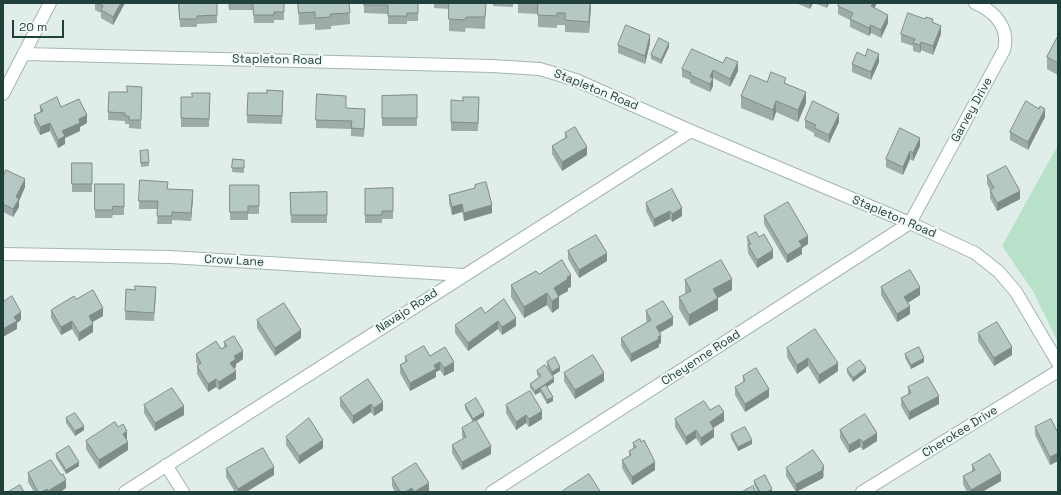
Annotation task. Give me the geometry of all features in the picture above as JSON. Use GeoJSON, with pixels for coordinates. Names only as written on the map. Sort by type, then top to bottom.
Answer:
{"type":"FeatureCollection","features":[{"type":"Feature","properties":{"kind":"street"},"geometry":{"type":"LineString","coordinates":[[3,94],[50,3]]}},
{"type":"Feature","properties":{"kind":"street","name":"Garvey Drive"},"geometry":{"type":"LineString","coordinates":[[910,223],[1004,50],[1005,35],[998,20],[992,12],[975,3]]}},
{"type":"Feature","properties":{"kind":"street","name":"Stapleton Road"},"geometry":{"type":"LineString","coordinates":[[25,54],[492,66],[540,69],[576,80],[691,131],[910,223],[974,253],[999,272],[1024,304],[1058,363]]}},
{"type":"Feature","properties":{"kind":"street","name":"Navajo Road"},"geometry":{"type":"LineString","coordinates":[[124,492],[691,131]]}},
{"type":"Feature","properties":{"kind":"street","name":"Cheyenne Road"},"geometry":{"type":"LineString","coordinates":[[492,492],[910,223]]}},
{"type":"Feature","properties":{"kind":"street","name":"Crow Lane"},"geometry":{"type":"LineString","coordinates":[[3,254],[170,257],[464,275]]}},
{"type":"Feature","properties":{"kind":"street","name":"Cherokee Drive"},"geometry":{"type":"LineString","coordinates":[[862,492],[1058,371]]}},
{"type":"Feature","properties":{"kind":"street"},"geometry":{"type":"LineString","coordinates":[[166,466],[183,492]]}},
{"type":"Feature","properties":{"kind":"green space"},"geometry":{"type":"Polygon","coordinates":[[[1058,145],[1058,342],[1033,291],[1002,246],[1058,145]]]}},
{"type":"Feature","properties":{"kind":"building"},"geometry":{"type":"Polygon","coordinates":[[[97,3],[121,3],[113,17],[101,10],[103,6],[97,3]]]}},
{"type":"Feature","properties":{"kind":"building"},"geometry":{"type":"Polygon","coordinates":[[[179,3],[217,3],[217,15],[197,16],[197,19],[180,19],[179,3]]]}},
{"type":"Feature","properties":{"kind":"building"},"geometry":{"type":"Polygon","coordinates":[[[253,3],[284,3],[284,12],[274,12],[274,15],[254,15],[253,3]]]}},
{"type":"Feature","properties":{"kind":"building"},"geometry":{"type":"Polygon","coordinates":[[[298,3],[349,3],[350,13],[330,14],[331,17],[315,18],[315,12],[299,13],[298,3]]]}},
{"type":"Feature","properties":{"kind":"building"},"geometry":{"type":"Polygon","coordinates":[[[364,3],[418,3],[418,13],[407,13],[407,16],[388,16],[388,5],[364,5],[364,3]]]}},
{"type":"Feature","properties":{"kind":"building"},"geometry":{"type":"Polygon","coordinates":[[[449,3],[486,3],[485,17],[466,17],[465,20],[449,19],[449,3]]]}},
{"type":"Feature","properties":{"kind":"building"},"geometry":{"type":"Polygon","coordinates":[[[538,3],[590,3],[589,22],[565,20],[565,13],[557,13],[557,16],[538,15],[538,3]]]}},
{"type":"Feature","properties":{"kind":"building"},"geometry":{"type":"Polygon","coordinates":[[[840,3],[873,3],[871,6],[888,15],[881,30],[871,25],[869,28],[850,19],[853,13],[838,6],[840,3]]]}},
{"type":"Feature","properties":{"kind":"building"},"geometry":{"type":"Polygon","coordinates":[[[908,13],[925,19],[926,17],[933,19],[932,22],[941,26],[933,46],[921,42],[920,45],[913,43],[915,39],[901,34],[908,13]]]}},
{"type":"Feature","properties":{"kind":"building"},"geometry":{"type":"Polygon","coordinates":[[[626,25],[650,35],[645,56],[618,45],[626,25]]]}},
{"type":"Feature","properties":{"kind":"building"},"geometry":{"type":"Polygon","coordinates":[[[1058,36],[1058,63],[1047,57],[1058,36]]]}},
{"type":"Feature","properties":{"kind":"building"},"geometry":{"type":"Polygon","coordinates":[[[659,38],[669,43],[661,60],[651,55],[659,38]]]}},
{"type":"Feature","properties":{"kind":"building"},"geometry":{"type":"Polygon","coordinates":[[[692,49],[723,63],[726,57],[738,62],[730,79],[713,70],[710,77],[713,78],[710,84],[690,75],[691,73],[682,69],[692,49]]]}},
{"type":"Feature","properties":{"kind":"building"},"geometry":{"type":"Polygon","coordinates":[[[868,49],[879,54],[871,72],[852,64],[857,52],[865,56],[868,49]]]}},
{"type":"Feature","properties":{"kind":"building"},"geometry":{"type":"Polygon","coordinates":[[[771,72],[786,78],[784,83],[806,92],[798,110],[776,101],[773,110],[741,96],[750,75],[767,82],[771,72]]]}},
{"type":"Feature","properties":{"kind":"building"},"geometry":{"type":"Polygon","coordinates":[[[127,86],[142,87],[141,120],[129,120],[129,116],[125,116],[125,113],[108,112],[109,92],[127,92],[127,86]]]}},
{"type":"Feature","properties":{"kind":"building"},"geometry":{"type":"Polygon","coordinates":[[[267,90],[283,91],[282,116],[247,115],[248,93],[267,93],[267,90]]]}},
{"type":"Feature","properties":{"kind":"building"},"geometry":{"type":"Polygon","coordinates":[[[192,93],[210,93],[209,119],[181,118],[181,97],[192,97],[192,93]]]}},
{"type":"Feature","properties":{"kind":"building"},"geometry":{"type":"Polygon","coordinates":[[[317,94],[346,96],[346,108],[365,109],[364,129],[351,128],[352,121],[316,120],[317,94]]]}},
{"type":"Feature","properties":{"kind":"building"},"geometry":{"type":"Polygon","coordinates":[[[417,95],[417,118],[382,118],[382,96],[417,95]]]}},
{"type":"Feature","properties":{"kind":"building"},"geometry":{"type":"Polygon","coordinates":[[[57,97],[61,107],[79,99],[87,115],[79,119],[80,123],[62,131],[65,136],[58,140],[50,123],[40,127],[34,115],[43,111],[40,106],[57,97]]]}},
{"type":"Feature","properties":{"kind":"building"},"geometry":{"type":"Polygon","coordinates":[[[463,97],[479,97],[478,123],[451,122],[451,100],[463,101],[463,97]]]}},
{"type":"Feature","properties":{"kind":"building"},"geometry":{"type":"Polygon","coordinates":[[[813,101],[839,114],[829,135],[814,128],[816,125],[805,120],[813,101]]]}},
{"type":"Feature","properties":{"kind":"building"},"geometry":{"type":"Polygon","coordinates":[[[1026,101],[1039,109],[1040,106],[1045,109],[1028,142],[1010,132],[1026,101]]]}},
{"type":"Feature","properties":{"kind":"building"},"geometry":{"type":"Polygon","coordinates":[[[575,127],[587,147],[562,162],[552,146],[567,137],[565,133],[575,127]]]}},
{"type":"Feature","properties":{"kind":"building"},"geometry":{"type":"Polygon","coordinates":[[[900,128],[920,138],[913,153],[910,151],[903,167],[886,159],[900,128]]]}},
{"type":"Feature","properties":{"kind":"building"},"geometry":{"type":"Polygon","coordinates":[[[148,150],[149,162],[141,163],[140,151],[148,150]]]}},
{"type":"Feature","properties":{"kind":"building"},"geometry":{"type":"Polygon","coordinates":[[[233,159],[244,160],[244,168],[232,168],[233,159]]]}},
{"type":"Feature","properties":{"kind":"building"},"geometry":{"type":"Polygon","coordinates":[[[72,163],[92,163],[92,184],[72,184],[72,163]]]}},
{"type":"Feature","properties":{"kind":"building"},"geometry":{"type":"Polygon","coordinates":[[[1006,166],[1020,191],[997,203],[990,190],[994,188],[987,176],[1006,166]]]}},
{"type":"Feature","properties":{"kind":"building"},"geometry":{"type":"Polygon","coordinates":[[[6,170],[25,179],[16,197],[19,199],[13,209],[3,204],[3,177],[6,170]]]}},
{"type":"Feature","properties":{"kind":"building"},"geometry":{"type":"Polygon","coordinates":[[[140,180],[168,182],[167,189],[193,190],[191,213],[172,212],[172,216],[157,216],[158,201],[139,201],[140,180]]]}},
{"type":"Feature","properties":{"kind":"building"},"geometry":{"type":"Polygon","coordinates":[[[486,182],[492,205],[464,213],[462,204],[452,207],[449,195],[475,188],[475,185],[486,182]]]}},
{"type":"Feature","properties":{"kind":"building"},"geometry":{"type":"Polygon","coordinates":[[[95,184],[124,184],[124,207],[113,206],[112,210],[95,210],[95,184]]]}},
{"type":"Feature","properties":{"kind":"building"},"geometry":{"type":"Polygon","coordinates":[[[230,185],[259,185],[259,206],[248,206],[248,212],[230,212],[230,185]]]}},
{"type":"Feature","properties":{"kind":"building"},"geometry":{"type":"Polygon","coordinates":[[[393,188],[393,211],[382,211],[382,215],[365,215],[365,189],[393,188]]]}},
{"type":"Feature","properties":{"kind":"building"},"geometry":{"type":"Polygon","coordinates":[[[672,189],[682,208],[672,214],[670,211],[654,219],[646,203],[672,189]]]}},
{"type":"Feature","properties":{"kind":"building"},"geometry":{"type":"Polygon","coordinates":[[[327,192],[327,215],[291,215],[290,193],[327,192]]]}},
{"type":"Feature","properties":{"kind":"building"},"geometry":{"type":"Polygon","coordinates":[[[788,202],[808,236],[799,241],[802,246],[787,255],[764,216],[788,202]]]}},
{"type":"Feature","properties":{"kind":"building"},"geometry":{"type":"Polygon","coordinates":[[[756,232],[759,237],[764,234],[773,250],[757,260],[748,245],[751,244],[747,237],[756,232]]]}},
{"type":"Feature","properties":{"kind":"building"},"geometry":{"type":"Polygon","coordinates":[[[596,235],[607,253],[579,270],[568,251],[596,235]]]}},
{"type":"Feature","properties":{"kind":"building"},"geometry":{"type":"Polygon","coordinates":[[[562,260],[571,275],[567,277],[568,279],[554,288],[559,297],[552,301],[547,293],[524,307],[511,285],[536,271],[539,274],[562,260]]]}},
{"type":"Feature","properties":{"kind":"building"},"geometry":{"type":"Polygon","coordinates":[[[721,260],[732,279],[713,289],[718,298],[689,315],[679,297],[691,291],[685,280],[721,260]]]}},
{"type":"Feature","properties":{"kind":"building"},"geometry":{"type":"Polygon","coordinates":[[[910,270],[920,287],[904,297],[910,306],[897,314],[881,287],[910,270]]]}},
{"type":"Feature","properties":{"kind":"building"},"geometry":{"type":"Polygon","coordinates":[[[135,286],[156,287],[154,313],[125,311],[126,289],[135,290],[135,286]]]}},
{"type":"Feature","properties":{"kind":"building"},"geometry":{"type":"Polygon","coordinates":[[[93,290],[103,308],[89,316],[93,324],[79,333],[72,321],[61,327],[51,310],[74,296],[76,299],[93,290]]]}},
{"type":"Feature","properties":{"kind":"building"},"geometry":{"type":"Polygon","coordinates":[[[12,296],[21,312],[14,317],[17,321],[3,329],[3,302],[12,296]]]}},
{"type":"Feature","properties":{"kind":"building"},"geometry":{"type":"Polygon","coordinates":[[[504,299],[516,318],[502,327],[498,321],[468,343],[455,325],[481,307],[485,313],[504,299]]]}},
{"type":"Feature","properties":{"kind":"building"},"geometry":{"type":"Polygon","coordinates":[[[663,301],[673,317],[656,327],[661,335],[658,337],[659,339],[631,354],[621,338],[651,320],[646,311],[663,301]]]}},
{"type":"Feature","properties":{"kind":"building"},"geometry":{"type":"Polygon","coordinates":[[[284,303],[301,330],[275,348],[257,320],[284,303]]]}},
{"type":"Feature","properties":{"kind":"building"},"geometry":{"type":"Polygon","coordinates":[[[997,322],[1012,347],[994,358],[978,333],[997,322]]]}},
{"type":"Feature","properties":{"kind":"building"},"geometry":{"type":"Polygon","coordinates":[[[815,329],[838,363],[819,375],[808,358],[797,365],[787,348],[815,329]]]}},
{"type":"Feature","properties":{"kind":"building"},"geometry":{"type":"Polygon","coordinates":[[[234,336],[243,351],[234,356],[236,359],[230,363],[236,371],[219,382],[216,379],[208,384],[197,366],[201,363],[196,354],[216,341],[221,349],[227,346],[224,342],[234,336]]]}},
{"type":"Feature","properties":{"kind":"building"},"geometry":{"type":"Polygon","coordinates":[[[424,346],[430,356],[445,347],[454,362],[444,368],[440,362],[434,365],[436,369],[410,383],[400,365],[407,361],[405,357],[424,346]]]}},
{"type":"Feature","properties":{"kind":"building"},"geometry":{"type":"Polygon","coordinates":[[[919,347],[924,358],[911,365],[905,354],[919,347]]]}},
{"type":"Feature","properties":{"kind":"building"},"geometry":{"type":"Polygon","coordinates":[[[593,355],[604,373],[575,390],[564,373],[593,355]]]}},
{"type":"Feature","properties":{"kind":"building"},"geometry":{"type":"Polygon","coordinates":[[[555,357],[560,367],[552,372],[547,362],[555,357]]]}},
{"type":"Feature","properties":{"kind":"building"},"geometry":{"type":"Polygon","coordinates":[[[860,360],[866,368],[853,378],[847,369],[860,360]]]}},
{"type":"Feature","properties":{"kind":"building"},"geometry":{"type":"Polygon","coordinates":[[[545,365],[554,378],[535,391],[530,384],[541,376],[537,371],[545,365]]]}},
{"type":"Feature","properties":{"kind":"building"},"geometry":{"type":"Polygon","coordinates":[[[756,368],[769,389],[745,404],[735,387],[745,381],[743,376],[756,368]]]}},
{"type":"Feature","properties":{"kind":"building"},"geometry":{"type":"Polygon","coordinates":[[[928,377],[939,396],[909,412],[901,398],[911,393],[908,387],[928,377]]]}},
{"type":"Feature","properties":{"kind":"building"},"geometry":{"type":"Polygon","coordinates":[[[368,379],[383,402],[374,408],[371,404],[353,416],[340,398],[368,379]]]}},
{"type":"Feature","properties":{"kind":"building"},"geometry":{"type":"Polygon","coordinates":[[[546,385],[553,397],[547,400],[540,388],[546,385]]]}},
{"type":"Feature","properties":{"kind":"building"},"geometry":{"type":"Polygon","coordinates":[[[172,388],[184,406],[155,423],[144,405],[172,388]]]}},
{"type":"Feature","properties":{"kind":"building"},"geometry":{"type":"Polygon","coordinates":[[[530,391],[542,411],[529,419],[526,415],[516,422],[506,405],[530,391]]]}},
{"type":"Feature","properties":{"kind":"building"},"geometry":{"type":"Polygon","coordinates":[[[476,398],[484,412],[473,419],[465,405],[476,398]]]}},
{"type":"Feature","properties":{"kind":"building"},"geometry":{"type":"Polygon","coordinates":[[[704,401],[710,410],[719,405],[724,412],[710,422],[714,429],[701,438],[696,430],[686,437],[675,419],[704,401]]]}},
{"type":"Feature","properties":{"kind":"building"},"geometry":{"type":"Polygon","coordinates":[[[75,413],[84,426],[75,431],[66,418],[75,413]]]}},
{"type":"Feature","properties":{"kind":"building"},"geometry":{"type":"Polygon","coordinates":[[[865,414],[877,433],[863,442],[860,439],[849,445],[840,430],[865,414]]]}},
{"type":"Feature","properties":{"kind":"building"},"geometry":{"type":"Polygon","coordinates":[[[309,418],[323,440],[299,456],[286,437],[309,418]]]}},
{"type":"Feature","properties":{"kind":"building"},"geometry":{"type":"Polygon","coordinates":[[[1051,419],[1058,433],[1058,453],[1050,457],[1035,427],[1051,419]]]}},
{"type":"Feature","properties":{"kind":"building"},"geometry":{"type":"Polygon","coordinates":[[[476,420],[491,446],[462,462],[452,445],[466,437],[462,428],[476,420]]]}},
{"type":"Feature","properties":{"kind":"building"},"geometry":{"type":"Polygon","coordinates":[[[115,422],[118,427],[123,424],[127,431],[123,434],[128,442],[99,460],[86,441],[115,422]]]}},
{"type":"Feature","properties":{"kind":"building"},"geometry":{"type":"Polygon","coordinates":[[[745,427],[752,440],[738,447],[731,434],[745,427]]]}},
{"type":"Feature","properties":{"kind":"building"},"geometry":{"type":"Polygon","coordinates":[[[640,439],[641,442],[644,440],[655,462],[632,477],[622,460],[631,455],[629,451],[636,447],[633,443],[640,439]]]}},
{"type":"Feature","properties":{"kind":"building"},"geometry":{"type":"Polygon","coordinates":[[[69,446],[79,462],[66,470],[56,454],[69,446]]]}},
{"type":"Feature","properties":{"kind":"building"},"geometry":{"type":"Polygon","coordinates":[[[263,448],[274,467],[238,489],[226,469],[263,448]]]}},
{"type":"Feature","properties":{"kind":"building"},"geometry":{"type":"Polygon","coordinates":[[[813,450],[824,466],[822,468],[823,470],[796,484],[786,468],[813,450]]]}},
{"type":"Feature","properties":{"kind":"building"},"geometry":{"type":"Polygon","coordinates":[[[990,454],[1001,473],[971,490],[963,476],[975,470],[972,465],[990,454]]]}},
{"type":"Feature","properties":{"kind":"building"},"geometry":{"type":"Polygon","coordinates":[[[51,460],[66,480],[48,491],[47,489],[38,492],[28,473],[51,460]]]}},
{"type":"Feature","properties":{"kind":"building"},"geometry":{"type":"Polygon","coordinates":[[[416,463],[429,483],[414,492],[412,488],[405,492],[400,492],[392,478],[416,463]]]}},
{"type":"Feature","properties":{"kind":"building"},"geometry":{"type":"Polygon","coordinates":[[[589,474],[600,491],[599,492],[563,491],[589,474]]]}},
{"type":"Feature","properties":{"kind":"building"},"geometry":{"type":"Polygon","coordinates":[[[765,475],[772,489],[767,492],[760,492],[754,481],[765,475]]]}},
{"type":"Feature","properties":{"kind":"building"},"geometry":{"type":"Polygon","coordinates":[[[20,485],[24,492],[8,492],[20,485]]]}},
{"type":"Feature","properties":{"kind":"building"},"geometry":{"type":"Polygon","coordinates":[[[753,486],[756,492],[742,492],[753,486]]]}}]}
